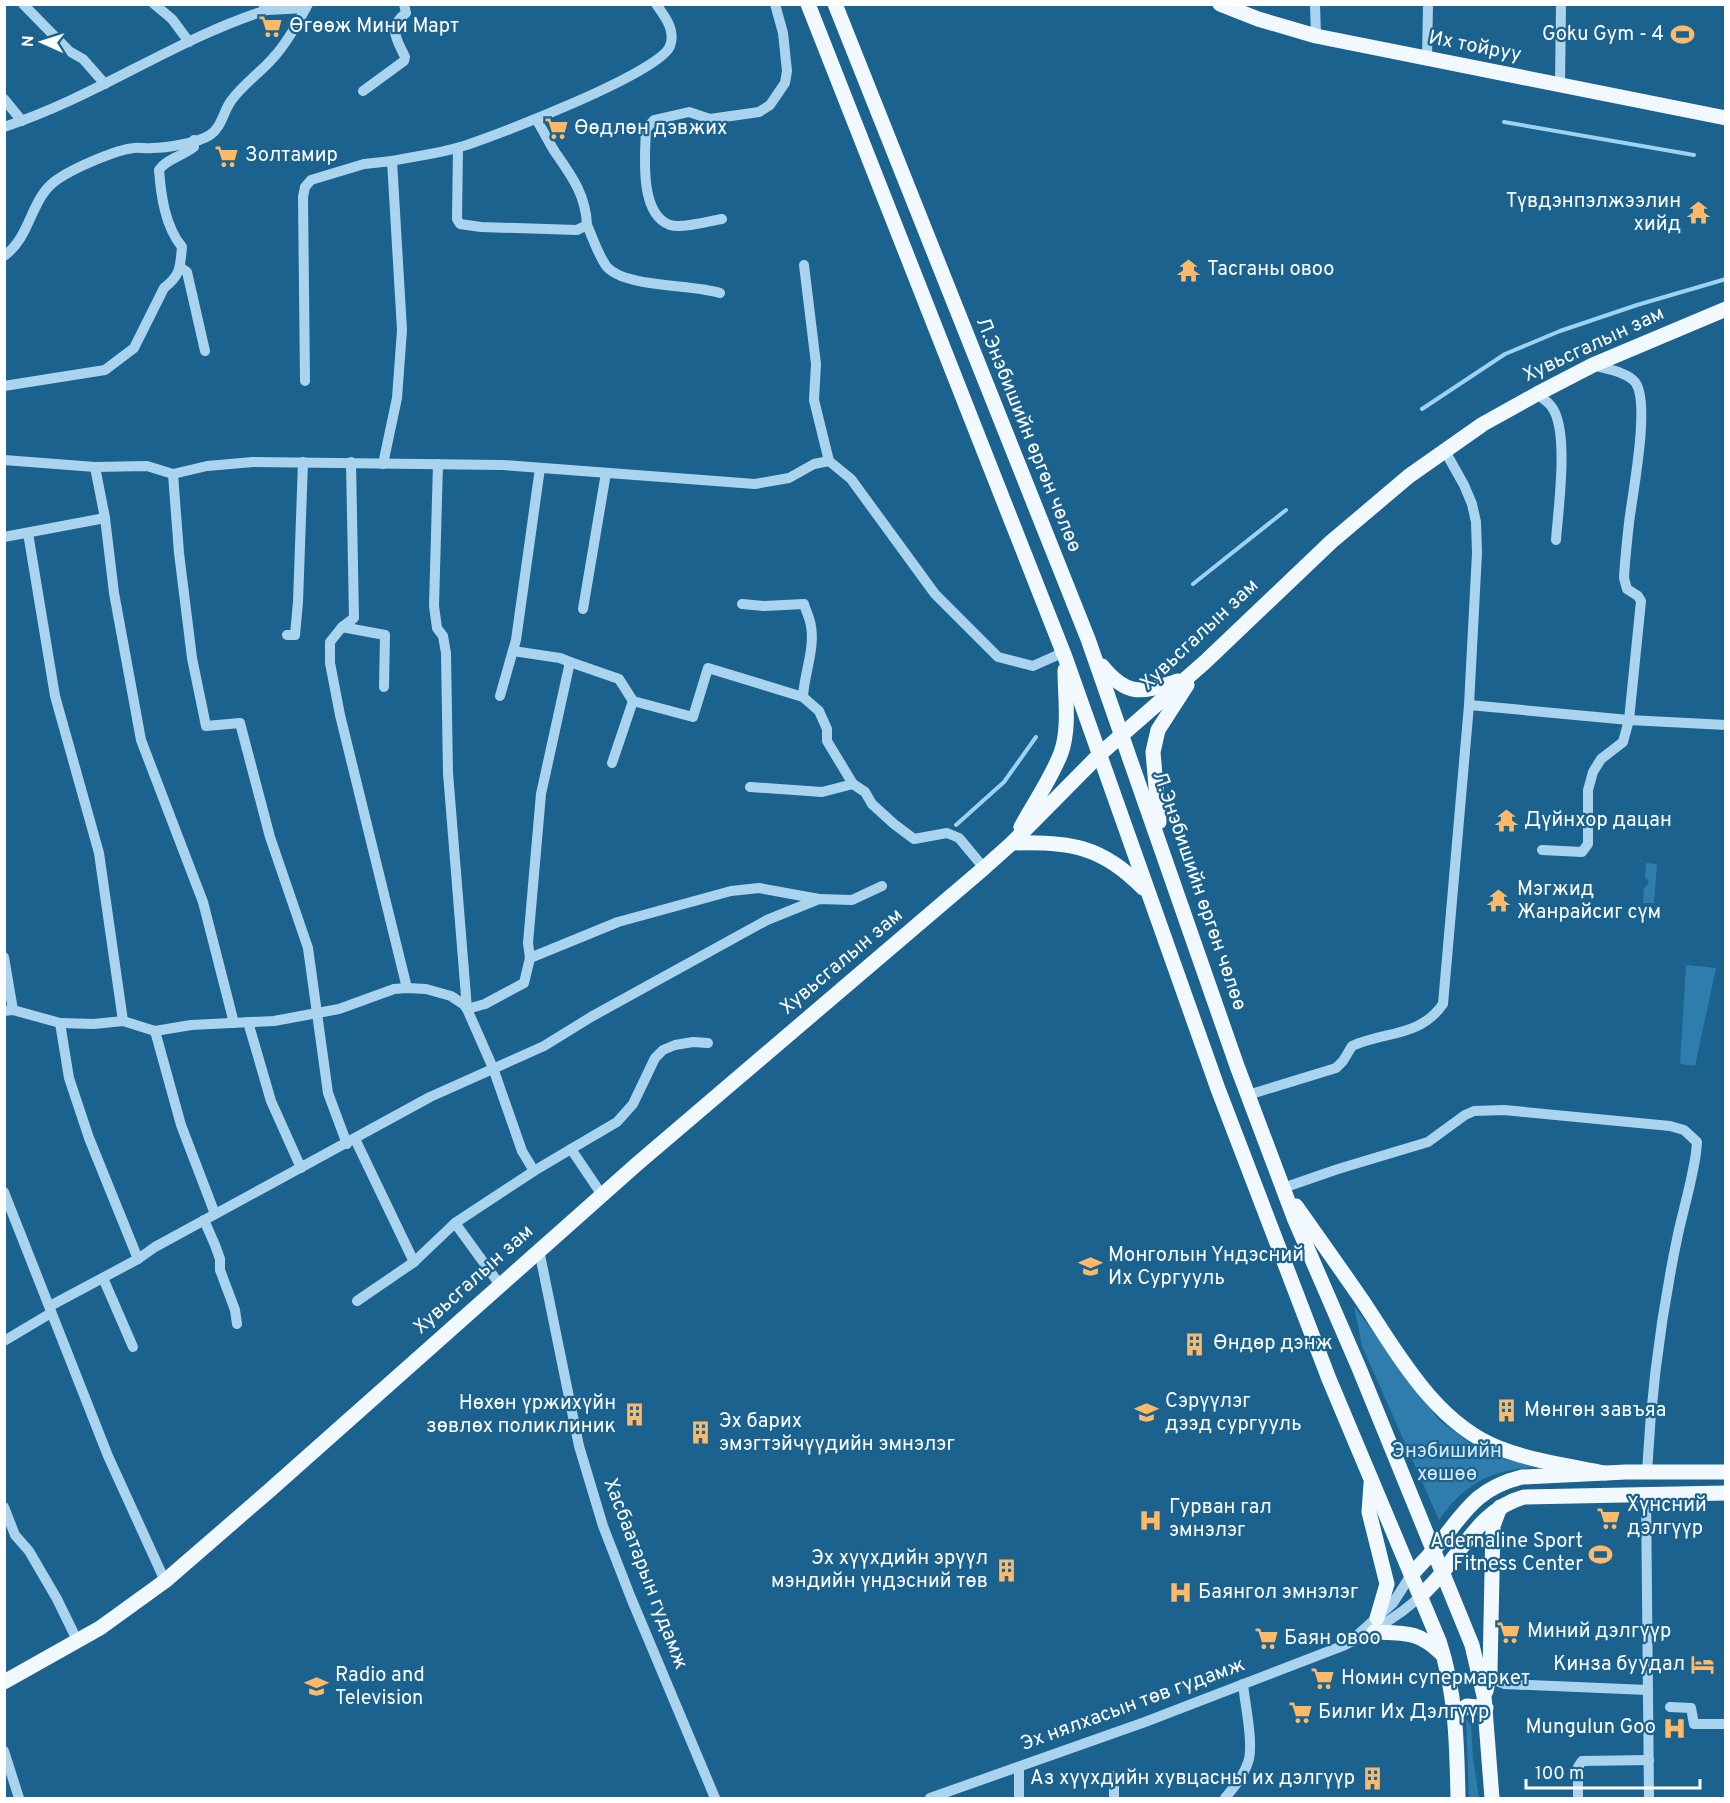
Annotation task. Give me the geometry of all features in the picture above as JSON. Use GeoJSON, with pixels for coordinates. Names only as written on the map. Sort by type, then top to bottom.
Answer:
{"type":"FeatureCollection","features":[{"type":"Feature","properties":{"kind":"main road"},"geometry":{"type":"LineString","coordinates":[[808,4],[1064,655],[1218,1089],[1329,1379],[1444,1656],[1454,1715],[1458,1798]]}},
{"type":"Feature","properties":{"kind":"main road","name":"Л.Энэбишийн өргөн чөлөө"},"geometry":{"type":"LineString","coordinates":[[835,4],[1094,656],[1248,1095],[1295,1220],[1472,1645],[1485,1702],[1492,1798]]}},
{"type":"Feature","properties":{"kind":"main road","name":"Их тойруу"},"geometry":{"type":"LineString","coordinates":[[1220,4],[1258,19],[1316,36],[1725,118]]}},
{"type":"Feature","properties":{"kind":"main road","name":"Хувьсгалын зам"},"geometry":{"type":"LineString","coordinates":[[4,1682],[78,1642],[165,1581],[602,1195],[984,868],[1122,733],[1205,662],[1331,542],[1409,476],[1484,424],[1537,394],[1593,365],[1725,309]]}},
{"type":"Feature","properties":{"kind":"main road"},"geometry":{"type":"LineString","coordinates":[[1012,843],[1052,774],[1061,752],[1066,727],[1064,655]]}},
{"type":"Feature","properties":{"kind":"main road"},"geometry":{"type":"LineString","coordinates":[[1094,656],[1114,681],[1129,689],[1141,690],[1184,680]]}},
{"type":"Feature","properties":{"kind":"main road"},"geometry":{"type":"LineString","coordinates":[[1162,852],[1153,752],[1158,730],[1205,662]]}},
{"type":"Feature","properties":{"kind":"main road"},"geometry":{"type":"LineString","coordinates":[[1012,843],[1038,842],[1081,847],[1106,857],[1130,875],[1147,893]]}},
{"type":"Feature","properties":{"kind":"main road"},"geometry":{"type":"LineString","coordinates":[[1186,1001],[1199,991],[1212,993]]}},
{"type":"Feature","properties":{"kind":"main road"},"geometry":{"type":"LineString","coordinates":[[1283,1188],[1413,1375],[1435,1404],[1457,1424],[1498,1448],[1539,1460],[1605,1473]]}},
{"type":"Feature","properties":{"kind":"main road"},"geometry":{"type":"LineString","coordinates":[[1274,1234],[1286,1235],[1294,1227],[1295,1220]]}},
{"type":"Feature","properties":{"kind":"main road"},"geometry":{"type":"LineString","coordinates":[[1411,1575],[1469,1505],[1493,1487],[1509,1480],[1522,1477],[1605,1473],[1725,1472]]}},
{"type":"Feature","properties":{"kind":"main road"},"geometry":{"type":"LineString","coordinates":[[1371,1481],[1369,1512],[1387,1584],[1375,1625],[1421,1637],[1444,1656]]}},
{"type":"Feature","properties":{"kind":"main road"},"geometry":{"type":"LineString","coordinates":[[1420,1597],[1487,1517],[1508,1501],[1524,1497],[1725,1493]]}},
{"type":"Feature","properties":{"kind":"main road"},"geometry":{"type":"LineString","coordinates":[[1454,1715],[1467,1706],[1485,1702],[1490,1671],[1493,1526],[1500,1507]]}},
{"type":"Feature","properties":{"kind":"street"},"geometry":{"type":"LineString","coordinates":[[23,4],[69,51],[83,58],[105,84]]}},
{"type":"Feature","properties":{"kind":"street"},"geometry":{"type":"LineString","coordinates":[[154,4],[172,19],[189,42]]}},
{"type":"Feature","properties":{"kind":"street"},"geometry":{"type":"LineString","coordinates":[[363,91],[404,61],[405,57],[396,39],[395,27],[398,19],[406,13],[404,4]]}},
{"type":"Feature","properties":{"kind":"street"},"geometry":{"type":"LineString","coordinates":[[305,381],[303,197],[305,187],[311,180],[364,164],[458,148],[536,119],[608,86],[662,57],[669,48],[672,36],[669,23],[656,4]]}},
{"type":"Feature","properties":{"kind":"street"},"geometry":{"type":"LineString","coordinates":[[722,219],[690,225],[670,225],[660,217],[652,207],[645,178],[646,129],[654,120],[689,112],[710,119],[759,112],[770,105],[785,83],[787,71],[783,33],[775,4]]}},
{"type":"Feature","properties":{"kind":"street"},"geometry":{"type":"LineString","coordinates":[[1315,4],[1316,36]]}},
{"type":"Feature","properties":{"kind":"street"},"geometry":{"type":"LineString","coordinates":[[1427,58],[1428,4]]}},
{"type":"Feature","properties":{"kind":"street"},"geometry":{"type":"LineString","coordinates":[[1560,85],[1561,4]]}},
{"type":"Feature","properties":{"kind":"street"},"geometry":{"type":"LineString","coordinates":[[4,127],[71,101],[264,7],[307,6]]}},
{"type":"Feature","properties":{"kind":"street"},"geometry":{"type":"LineString","coordinates":[[4,256],[14,249],[24,235],[40,196],[60,177],[111,154],[134,148],[160,147],[209,135],[222,122],[231,101],[275,57],[307,6]]}},
{"type":"Feature","properties":{"kind":"street"},"geometry":{"type":"LineString","coordinates":[[4,99],[22,121]]}},
{"type":"Feature","properties":{"kind":"street"},"geometry":{"type":"LineString","coordinates":[[536,119],[571,173],[586,212],[587,225],[607,267],[620,276],[649,283],[720,292]]}},
{"type":"Feature","properties":{"kind":"street"},"geometry":{"type":"LineString","coordinates":[[4,386],[105,370],[134,348],[164,288],[180,272],[182,247],[172,235],[161,193],[159,170],[162,165],[184,155],[194,147],[194,140]]}},
{"type":"Feature","properties":{"kind":"street"},"geometry":{"type":"LineString","coordinates":[[458,148],[457,213],[460,224],[481,227],[577,230],[587,225]]}},
{"type":"Feature","properties":{"kind":"street"},"geometry":{"type":"LineString","coordinates":[[382,464],[397,398],[402,330],[392,160]]}},
{"type":"Feature","properties":{"kind":"street"},"geometry":{"type":"LineString","coordinates":[[804,265],[816,364],[814,400],[829,461],[851,479],[935,594],[998,657],[1033,666],[1064,655]]}},
{"type":"Feature","properties":{"kind":"street"},"geometry":{"type":"LineString","coordinates":[[180,267],[187,272],[205,351]]}},
{"type":"Feature","properties":{"kind":"street"},"geometry":{"type":"LineString","coordinates":[[1542,850],[1582,852],[1588,844],[1588,790],[1593,772],[1600,759],[1623,742],[1629,720],[1641,602],[1638,596],[1627,589],[1624,578],[1640,440],[1641,401],[1639,388],[1634,381],[1617,372],[1593,365]]}},
{"type":"Feature","properties":{"kind":"street"},"geometry":{"type":"LineString","coordinates":[[1537,394],[1551,406],[1557,419],[1560,435],[1561,469],[1556,540]]}},
{"type":"Feature","properties":{"kind":"street"},"geometry":{"type":"LineString","coordinates":[[1248,1095],[1336,1068],[1352,1047],[1417,1028],[1434,1017],[1443,1004],[1469,705],[1477,564],[1476,522],[1469,495],[1445,451]]}},
{"type":"Feature","properties":{"kind":"street"},"geometry":{"type":"LineString","coordinates":[[4,460],[96,467],[147,466],[173,474],[207,466],[253,462],[503,465],[755,484],[789,478],[814,464],[829,461]]}},
{"type":"Feature","properties":{"kind":"street"},"geometry":{"type":"LineString","coordinates":[[287,635],[295,635],[296,629],[303,462]]}},
{"type":"Feature","properties":{"kind":"street"},"geometry":{"type":"LineString","coordinates":[[351,462],[354,618],[342,627],[330,642],[330,663],[407,988]]}},
{"type":"Feature","properties":{"kind":"street"},"geometry":{"type":"LineString","coordinates":[[438,464],[434,606],[437,628],[443,636],[446,653],[448,773],[467,1009]]}},
{"type":"Feature","properties":{"kind":"street"},"geometry":{"type":"LineString","coordinates":[[96,467],[114,593],[141,740],[203,902],[234,1023]]}},
{"type":"Feature","properties":{"kind":"street"},"geometry":{"type":"LineString","coordinates":[[500,696],[516,640],[540,468]]}},
{"type":"Feature","properties":{"kind":"street"},"geometry":{"type":"LineString","coordinates":[[583,609],[606,472]]}},
{"type":"Feature","properties":{"kind":"street"},"geometry":{"type":"LineString","coordinates":[[173,474],[179,553],[192,657],[206,726],[240,723],[270,837],[308,948],[328,1093],[414,1262]]}},
{"type":"Feature","properties":{"kind":"street"},"geometry":{"type":"LineString","coordinates":[[4,537],[105,518]]}},
{"type":"Feature","properties":{"kind":"street"},"geometry":{"type":"LineString","coordinates":[[28,533],[55,696],[99,852],[123,1021]]}},
{"type":"Feature","properties":{"kind":"street"},"geometry":{"type":"LineString","coordinates":[[742,604],[764,606],[804,604],[812,627],[803,697]]}},
{"type":"Feature","properties":{"kind":"street"},"geometry":{"type":"LineString","coordinates":[[342,627],[385,635],[384,687]]}},
{"type":"Feature","properties":{"kind":"street"},"geometry":{"type":"LineString","coordinates":[[513,651],[560,658],[619,679],[633,701],[693,717],[708,668],[803,697],[819,711],[827,729],[827,741],[853,784],[865,792],[872,804],[894,825],[914,839],[947,833],[958,838],[984,868]]}},
{"type":"Feature","properties":{"kind":"street"},"geometry":{"type":"LineString","coordinates":[[467,1009],[485,1004],[524,983],[530,958],[528,943],[541,794],[570,662]]}},
{"type":"Feature","properties":{"kind":"street"},"geometry":{"type":"LineString","coordinates":[[612,763],[633,701]]}},
{"type":"Feature","properties":{"kind":"street"},"geometry":{"type":"LineString","coordinates":[[1469,705],[1629,720],[1725,725]]}},
{"type":"Feature","properties":{"kind":"street"},"geometry":{"type":"LineString","coordinates":[[750,787],[822,792],[853,784]]}},
{"type":"Feature","properties":{"kind":"street"},"geometry":{"type":"LineString","coordinates":[[530,958],[618,922],[731,891],[759,888],[819,898],[852,900],[882,886]]}},
{"type":"Feature","properties":{"kind":"street"},"geometry":{"type":"LineString","coordinates":[[4,1341],[50,1309],[155,1247],[430,1097],[544,1046],[591,1017],[767,920],[819,898]]}},
{"type":"Feature","properties":{"kind":"street"},"geometry":{"type":"LineString","coordinates":[[4,957],[9,1011],[60,1023],[94,1024],[123,1021],[155,1031],[191,1025],[274,1021],[339,1009],[393,989],[426,989],[451,996],[467,1009],[493,1068],[522,1151],[534,1171]]}},
{"type":"Feature","properties":{"kind":"street"},"geometry":{"type":"LineString","coordinates":[[248,1022],[271,1101],[301,1168]]}},
{"type":"Feature","properties":{"kind":"street"},"geometry":{"type":"LineString","coordinates":[[60,1023],[69,1078],[89,1138],[138,1259]]}},
{"type":"Feature","properties":{"kind":"street"},"geometry":{"type":"LineString","coordinates":[[155,1031],[181,1125],[215,1214]]}},
{"type":"Feature","properties":{"kind":"street"},"geometry":{"type":"LineString","coordinates":[[357,1300],[414,1262],[455,1223],[534,1171],[616,1122],[633,1104],[655,1058],[663,1050],[693,1042],[708,1043]]}},
{"type":"Feature","properties":{"kind":"street"},"geometry":{"type":"LineString","coordinates":[[1283,1188],[1428,1142],[1474,1111],[1504,1110],[1670,1126],[1688,1133],[1697,1142],[1696,1153],[1677,1238],[1660,1332],[1647,1472]]}},
{"type":"Feature","properties":{"kind":"street"},"geometry":{"type":"LineString","coordinates":[[571,1149],[602,1195]]}},
{"type":"Feature","properties":{"kind":"street"},"geometry":{"type":"LineString","coordinates":[[4,1191],[108,1456],[165,1581]]}},
{"type":"Feature","properties":{"kind":"street"},"geometry":{"type":"LineString","coordinates":[[204,1220],[216,1245],[220,1270],[235,1310],[237,1324]]}},
{"type":"Feature","properties":{"kind":"street"},"geometry":{"type":"LineString","coordinates":[[455,1223],[500,1285]]}},
{"type":"Feature","properties":{"kind":"street","name":"Хасбаатарын гудамж"},"geometry":{"type":"LineString","coordinates":[[539,1250],[579,1446],[603,1526],[715,1798]]}},
{"type":"Feature","properties":{"kind":"street"},"geometry":{"type":"LineString","coordinates":[[104,1278],[133,1347]]}},
{"type":"Feature","properties":{"kind":"street"},"geometry":{"type":"LineString","coordinates":[[1646,1493],[1648,1798]]}},
{"type":"Feature","properties":{"kind":"street"},"geometry":{"type":"LineString","coordinates":[[4,1507],[15,1535],[29,1551],[57,1599],[78,1642]]}},
{"type":"Feature","properties":{"kind":"street"},"geometry":{"type":"LineString","coordinates":[[1375,1625],[1411,1575]]}},
{"type":"Feature","properties":{"kind":"street"},"geometry":{"type":"LineString","coordinates":[[1375,1625],[1399,1616],[1420,1597]]}},
{"type":"Feature","properties":{"kind":"street","name":"Эх нялхасын төв гудамж"},"geometry":{"type":"LineString","coordinates":[[930,1798],[1145,1722],[1348,1644],[1375,1625]]}},
{"type":"Feature","properties":{"kind":"street"},"geometry":{"type":"LineString","coordinates":[[1490,1671],[1497,1681],[1504,1684],[1648,1690]]}},
{"type":"Feature","properties":{"kind":"street"},"geometry":{"type":"LineString","coordinates":[[1225,1798],[1242,1778],[1249,1758],[1247,1710],[1243,1684]]}},
{"type":"Feature","properties":{"kind":"street"},"geometry":{"type":"LineString","coordinates":[[1670,1707],[1691,1708],[1694,1724],[1725,1724]]}},
{"type":"Feature","properties":{"kind":"street"},"geometry":{"type":"LineString","coordinates":[[4,1751],[19,1798]]}},
{"type":"Feature","properties":{"kind":"street"},"geometry":{"type":"LineString","coordinates":[[1578,1798],[1578,1767],[1582,1761],[1649,1760]]}},
{"type":"Feature","properties":{"kind":"street"},"geometry":{"type":"LineString","coordinates":[[1019,1767],[1019,1798]]}},
{"type":"Feature","properties":{"kind":"street"},"geometry":{"type":"LineString","coordinates":[[1114,1776],[1114,1798]]}},
{"type":"Feature","properties":{"kind":"green space"},"geometry":{"type":"Polygon","coordinates":[[[1646,863],[1657,864],[1654,903],[1643,903],[1644,888],[1649,883],[1645,877],[1646,863]]]}},
{"type":"Feature","properties":{"kind":"green space"},"geometry":{"type":"Polygon","coordinates":[[[1686,965],[1716,968],[1695,1066],[1680,1064],[1686,965]]]}},
{"type":"Feature","properties":{"kind":"green space","name":"Энэбишийн хөшөө"},"geometry":{"type":"Polygon","coordinates":[[[1354,1306],[1438,1419],[1470,1443],[1507,1460],[1542,1467],[1495,1474],[1483,1480],[1460,1496],[1439,1520],[1362,1346],[1354,1306]]]}},
{"type":"Feature","properties":{"kind":"green space"},"geometry":{"type":"Polygon","coordinates":[[[1466,1719],[1471,1725],[1479,1798],[1469,1798],[1466,1719]]]}},
{"type":"Feature","properties":{"kind":"waterway"},"geometry":{"type":"LineString","coordinates":[[1504,122],[1694,155]]}},
{"type":"Feature","properties":{"kind":"waterway"},"geometry":{"type":"LineString","coordinates":[[1422,409],[1505,354],[1560,331],[1726,279]]}},
{"type":"Feature","properties":{"kind":"waterway"},"geometry":{"type":"LineString","coordinates":[[1193,584],[1286,510]]}},
{"type":"Feature","properties":{"kind":"waterway"},"geometry":{"type":"LineString","coordinates":[[956,825],[1004,782],[1036,737]]}},
{"type":"Feature","properties":{"kind":"place","name":"Өгөөж Мини Март"},"geometry":{"type":"Point","coordinates":[271,27]}},
{"type":"Feature","properties":{"kind":"place","name":"Goku Gym - 4"},"geometry":{"type":"Point","coordinates":[1682,35]}},
{"type":"Feature","properties":{"kind":"place","name":"Өөдлөн дэвжих"},"geometry":{"type":"Point","coordinates":[556,129]}},
{"type":"Feature","properties":{"kind":"place","name":"Золтамир"},"geometry":{"type":"Point","coordinates":[227,156]}},
{"type":"Feature","properties":{"kind":"place","name":"Түвдэнпэлжээлин хийд"},"geometry":{"type":"Point","coordinates":[1699,213]}},
{"type":"Feature","properties":{"kind":"place","name":"Тасганы овоо"},"geometry":{"type":"Point","coordinates":[1189,270]}},
{"type":"Feature","properties":{"kind":"place","name":"Дүйнхор дацан"},"geometry":{"type":"Point","coordinates":[1506,821]}},
{"type":"Feature","properties":{"kind":"place","name":"Мэгжид Жанрайсиг сүм"},"geometry":{"type":"Point","coordinates":[1499,901]}},
{"type":"Feature","properties":{"kind":"place","name":"Монголын Үндэсний Их Сургууль"},"geometry":{"type":"Point","coordinates":[1090,1267]}},
{"type":"Feature","properties":{"kind":"place","name":"Өндөр дэнж"},"geometry":{"type":"Point","coordinates":[1195,1344]}},
{"type":"Feature","properties":{"kind":"place","name":"Мөнгөн завъяа"},"geometry":{"type":"Point","coordinates":[1506,1411]}},
{"type":"Feature","properties":{"kind":"place","name":"Сэрүүлэг дээд сургууль"},"geometry":{"type":"Point","coordinates":[1147,1413]}},
{"type":"Feature","properties":{"kind":"place","name":"Нөхөн үржихүйн зөвлөх поликлиник"},"geometry":{"type":"Point","coordinates":[634,1415]}},
{"type":"Feature","properties":{"kind":"place","name":"Эх барих эмэгтэйчүүдийн эмнэлэг"},"geometry":{"type":"Point","coordinates":[701,1433]}},
{"type":"Feature","properties":{"kind":"place","name":"Хүнсний дэлгүүр"},"geometry":{"type":"Point","coordinates":[1609,1518]}},
{"type":"Feature","properties":{"kind":"place","name":"Гурван гал эмнэлэг"},"geometry":{"type":"Point","coordinates":[1151,1520]}},
{"type":"Feature","properties":{"kind":"place","name":"Adernaline Sport Fitness Center"},"geometry":{"type":"Point","coordinates":[1601,1554]}},
{"type":"Feature","properties":{"kind":"place","name":"Эх хүүхдийн эрүүл мэндийн үндэсний төв"},"geometry":{"type":"Point","coordinates":[1006,1571]}},
{"type":"Feature","properties":{"kind":"place","name":"Баянгол эмнэлэг"},"geometry":{"type":"Point","coordinates":[1180,1593]}},
{"type":"Feature","properties":{"kind":"place","name":"Миний дэлгүүр"},"geometry":{"type":"Point","coordinates":[1509,1632]}},
{"type":"Feature","properties":{"kind":"place","name":"Баян овоо"},"geometry":{"type":"Point","coordinates":[1266,1639]}},
{"type":"Feature","properties":{"kind":"place","name":"Кинза буудал"},"geometry":{"type":"Point","coordinates":[1703,1665]}},
{"type":"Feature","properties":{"kind":"place","name":"Номин супермаркет"},"geometry":{"type":"Point","coordinates":[1323,1679]}},
{"type":"Feature","properties":{"kind":"place","name":"Radio and Television"},"geometry":{"type":"Point","coordinates":[317,1687]}},
{"type":"Feature","properties":{"kind":"place","name":"Билиг Их Дэлгүүр"},"geometry":{"type":"Point","coordinates":[1300,1713]}},
{"type":"Feature","properties":{"kind":"place","name":"Mungulun Goo"},"geometry":{"type":"Point","coordinates":[1674,1728]}},
{"type":"Feature","properties":{"kind":"place","name":"Аз хүүхдийн хувцасны их дэлгүүр"},"geometry":{"type":"Point","coordinates":[1373,1779]}}]}
